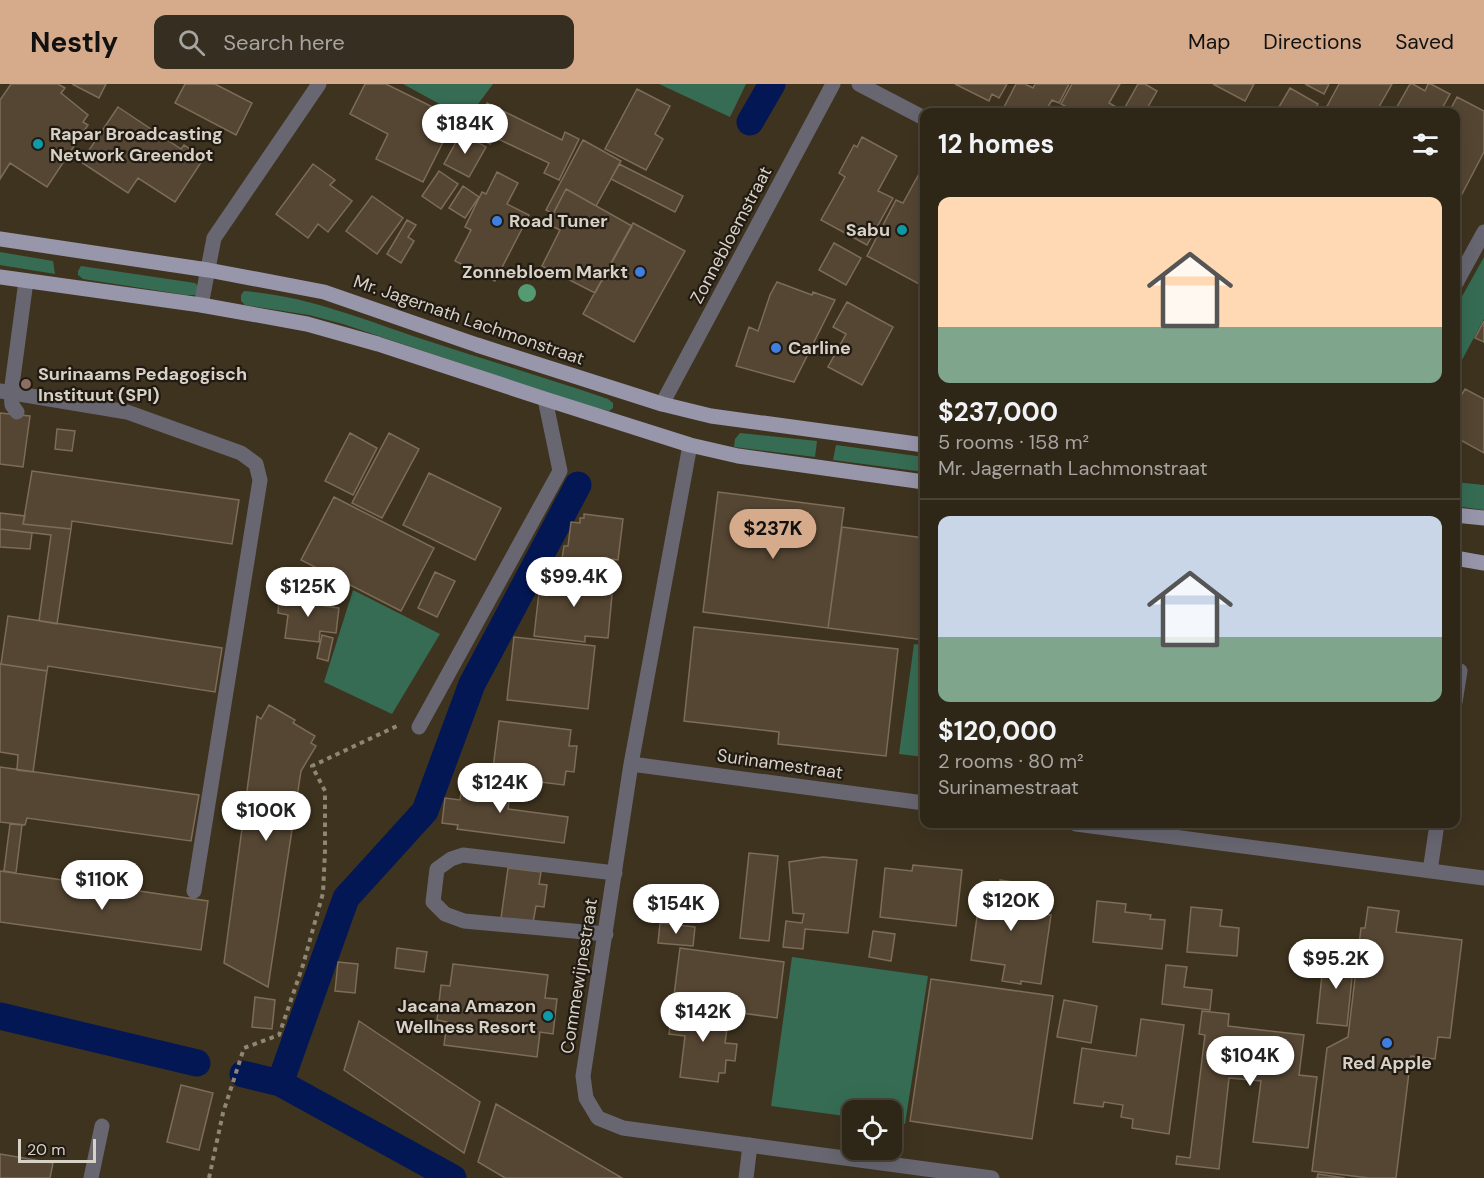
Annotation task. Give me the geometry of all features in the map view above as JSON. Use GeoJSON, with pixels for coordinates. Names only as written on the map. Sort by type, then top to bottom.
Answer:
{"type":"FeatureCollection","features":[{"type":"Feature","properties":{"kind":"main road","name":"Mr. Jagernath Lachmonstraat"},"geometry":{"type":"LineString","coordinates":[[0,239],[208,270],[324,292],[477,345],[662,404],[711,416],[920,444]]}},
{"type":"Feature","properties":{"kind":"main road"},"geometry":{"type":"LineString","coordinates":[[0,277],[201,305],[307,324],[378,344],[690,445],[738,456],[920,481]]}},
{"type":"Feature","properties":{"kind":"main road"},"geometry":{"type":"LineString","coordinates":[[1460,516],[1484,518]]}},
{"type":"Feature","properties":{"kind":"main road"},"geometry":{"type":"LineString","coordinates":[[1460,559],[1484,563]]}},
{"type":"Feature","properties":{"kind":"street"},"geometry":{"type":"LineString","coordinates":[[201,305],[214,238],[319,84]]}},
{"type":"Feature","properties":{"kind":"street","name":"Zonnebloemstraat"},"geometry":{"type":"LineString","coordinates":[[662,404],[833,84]]}},
{"type":"Feature","properties":{"kind":"street"},"geometry":{"type":"LineString","coordinates":[[859,84],[920,116]]}},
{"type":"Feature","properties":{"kind":"street"},"geometry":{"type":"LineString","coordinates":[[1460,276],[1484,232]]}},
{"type":"Feature","properties":{"kind":"street"},"geometry":{"type":"LineString","coordinates":[[17,412],[6,392],[27,281]]}},
{"type":"Feature","properties":{"kind":"street"},"geometry":{"type":"LineString","coordinates":[[6,392],[127,412],[241,453],[256,464],[260,480],[194,891]]}},
{"type":"Feature","properties":{"kind":"street"},"geometry":{"type":"LineString","coordinates":[[419,727],[560,471],[545,399]]}},
{"type":"Feature","properties":{"kind":"street","name":"Commewijnestraat"},"geometry":{"type":"LineString","coordinates":[[690,445],[631,764],[583,1076],[586,1098],[598,1118],[623,1128],[992,1178]]}},
{"type":"Feature","properties":{"kind":"street","name":"Surinamestraat"},"geometry":{"type":"LineString","coordinates":[[631,764],[920,802]]}},
{"type":"Feature","properties":{"kind":"street"},"geometry":{"type":"LineString","coordinates":[[1106,828],[1484,878]]}},
{"type":"Feature","properties":{"kind":"street"},"geometry":{"type":"LineString","coordinates":[[1430,871],[1436,828]]}},
{"type":"Feature","properties":{"kind":"street"},"geometry":{"type":"LineString","coordinates":[[606,934],[464,921],[445,914],[434,902],[437,869],[451,859],[463,855],[615,873]]}},
{"type":"Feature","properties":{"kind":"street"},"geometry":{"type":"LineString","coordinates":[[91,1178],[102,1126]]}},
{"type":"Feature","properties":{"kind":"street"},"geometry":{"type":"LineString","coordinates":[[746,1178],[750,1145]]}},
{"type":"Feature","properties":{"kind":"path"},"geometry":{"type":"LineString","coordinates":[[209,1178],[223,1113],[244,1048],[279,1035],[303,965],[323,892],[326,851],[324,791],[312,766],[397,726],[419,727]]}},
{"type":"Feature","properties":{"kind":"green space"},"geometry":{"type":"Polygon","coordinates":[[[403,84],[493,84],[467,119],[403,84]]]}},
{"type":"Feature","properties":{"kind":"green space"},"geometry":{"type":"Polygon","coordinates":[[[659,84],[746,84],[730,117],[659,84]]]}},
{"type":"Feature","properties":{"kind":"green space"},"geometry":{"type":"Polygon","coordinates":[[[0,252],[53,261],[55,274],[0,265],[0,252]]]}},
{"type":"Feature","properties":{"kind":"green space"},"geometry":{"type":"Polygon","coordinates":[[[1484,257],[1484,319],[1460,364],[1460,300],[1484,257]]]}},
{"type":"Feature","properties":{"kind":"green space"},"geometry":{"type":"Polygon","coordinates":[[[81,266],[195,283],[200,291],[195,295],[186,295],[83,279],[78,275],[81,266]]]}},
{"type":"Feature","properties":{"kind":"green space"},"geometry":{"type":"Polygon","coordinates":[[[244,291],[314,303],[608,399],[613,403],[613,408],[609,411],[591,407],[343,324],[309,315],[245,305],[241,301],[244,291]]]}},
{"type":"Feature","properties":{"kind":"green space"},"geometry":{"type":"Polygon","coordinates":[[[740,433],[817,441],[815,457],[734,447],[735,439],[740,433]]]}},
{"type":"Feature","properties":{"kind":"green space"},"geometry":{"type":"Polygon","coordinates":[[[836,445],[920,456],[920,471],[833,460],[836,445]]]}},
{"type":"Feature","properties":{"kind":"green space"},"geometry":{"type":"Polygon","coordinates":[[[1460,483],[1484,485],[1484,510],[1460,507],[1460,483]]]}},
{"type":"Feature","properties":{"kind":"green space"},"geometry":{"type":"Polygon","coordinates":[[[353,590],[440,634],[392,714],[324,682],[353,590]]]}},
{"type":"Feature","properties":{"kind":"green space"},"geometry":{"type":"Polygon","coordinates":[[[914,644],[920,645],[920,757],[899,754],[914,644]]]}},
{"type":"Feature","properties":{"kind":"green space"},"geometry":{"type":"Polygon","coordinates":[[[792,957],[928,976],[905,1124],[902,1124],[902,1100],[842,1100],[842,1116],[771,1106],[792,957]]]}},
{"type":"Feature","properties":{"kind":"building","name":"Rapar Broadcasting Network Greendot"},"geometry":{"type":"Polygon","coordinates":[[[11,84],[58,84],[65,88],[61,93],[88,115],[83,122],[88,125],[47,187],[10,163],[0,179],[0,100],[11,84]]]}},
{"type":"Feature","properties":{"kind":"building"},"geometry":{"type":"Polygon","coordinates":[[[72,84],[106,84],[99,98],[72,84]]]}},
{"type":"Feature","properties":{"kind":"building"},"geometry":{"type":"Polygon","coordinates":[[[185,84],[215,84],[252,103],[236,135],[175,103],[185,84]]]}},
{"type":"Feature","properties":{"kind":"building"},"geometry":{"type":"Polygon","coordinates":[[[365,84],[386,84],[455,118],[423,182],[376,159],[388,134],[350,114],[365,84]]]}},
{"type":"Feature","properties":{"kind":"building"},"geometry":{"type":"Polygon","coordinates":[[[955,84],[1007,84],[999,98],[992,94],[989,101],[955,84]]]}},
{"type":"Feature","properties":{"kind":"building"},"geometry":{"type":"Polygon","coordinates":[[[1016,84],[1025,84],[1033,88],[1035,84],[1069,84],[1059,103],[1052,100],[1047,108],[1004,108],[1016,84]]]}},
{"type":"Feature","properties":{"kind":"building"},"geometry":{"type":"Polygon","coordinates":[[[1072,84],[1120,84],[1109,103],[1118,108],[1067,108],[1061,104],[1072,84]]]}},
{"type":"Feature","properties":{"kind":"building"},"geometry":{"type":"Polygon","coordinates":[[[1138,84],[1145,84],[1157,91],[1147,108],[1125,108],[1138,84]]]}},
{"type":"Feature","properties":{"kind":"building"},"geometry":{"type":"Polygon","coordinates":[[[1213,84],[1254,84],[1245,101],[1213,84]]]}},
{"type":"Feature","properties":{"kind":"building"},"geometry":{"type":"Polygon","coordinates":[[[1305,84],[1329,84],[1324,94],[1305,84]]]}},
{"type":"Feature","properties":{"kind":"building"},"geometry":{"type":"Polygon","coordinates":[[[1339,84],[1392,84],[1378,108],[1326,108],[1339,84]]]}},
{"type":"Feature","properties":{"kind":"building"},"geometry":{"type":"Polygon","coordinates":[[[1410,84],[1425,91],[1428,84],[1431,84],[1450,94],[1442,108],[1396,108],[1410,84]]]}},
{"type":"Feature","properties":{"kind":"building"},"geometry":{"type":"Polygon","coordinates":[[[1290,88],[1318,104],[1316,108],[1278,108],[1290,88]]]}},
{"type":"Feature","properties":{"kind":"building"},"geometry":{"type":"Polygon","coordinates":[[[637,89],[670,106],[655,134],[663,139],[646,170],[605,149],[637,89]]]}},
{"type":"Feature","properties":{"kind":"building"},"geometry":{"type":"Polygon","coordinates":[[[1457,97],[1484,111],[1484,152],[1462,194],[1460,193],[1460,108],[1451,108],[1457,97]]]}},
{"type":"Feature","properties":{"kind":"building"},"geometry":{"type":"Polygon","coordinates":[[[487,103],[562,140],[565,132],[579,139],[559,180],[544,173],[549,163],[494,137],[490,144],[471,134],[487,103]]]}},
{"type":"Feature","properties":{"kind":"building"},"geometry":{"type":"Polygon","coordinates":[[[118,107],[181,149],[184,145],[204,158],[175,202],[138,178],[128,193],[81,162],[118,107]]]}},
{"type":"Feature","properties":{"kind":"building"},"geometry":{"type":"Polygon","coordinates":[[[461,133],[486,147],[469,177],[444,164],[461,133]]]}},
{"type":"Feature","properties":{"kind":"building"},"geometry":{"type":"Polygon","coordinates":[[[862,137],[897,156],[878,191],[893,198],[867,245],[821,220],[845,177],[839,173],[854,145],[857,147],[862,137]]]}},
{"type":"Feature","properties":{"kind":"building"},"geometry":{"type":"Polygon","coordinates":[[[583,140],[621,161],[596,206],[566,189],[553,214],[546,210],[583,140]]]}},
{"type":"Feature","properties":{"kind":"building"},"geometry":{"type":"Polygon","coordinates":[[[313,164],[335,180],[330,185],[352,201],[328,232],[318,224],[308,238],[276,214],[313,164]]]}},
{"type":"Feature","properties":{"kind":"building"},"geometry":{"type":"Polygon","coordinates":[[[619,164],[683,196],[675,212],[611,179],[619,164]]]}},
{"type":"Feature","properties":{"kind":"building"},"geometry":{"type":"Polygon","coordinates":[[[439,171],[458,184],[441,209],[422,196],[439,171]]]}},
{"type":"Feature","properties":{"kind":"building","name":"Road Tuner"},"geometry":{"type":"Polygon","coordinates":[[[497,172],[518,183],[507,204],[529,215],[495,281],[455,261],[471,230],[465,227],[482,192],[486,194],[497,172]]]}},
{"type":"Feature","properties":{"kind":"building","name":"Sabu"},"geometry":{"type":"Polygon","coordinates":[[[920,174],[920,284],[867,256],[896,200],[903,203],[920,174]]]}},
{"type":"Feature","properties":{"kind":"building"},"geometry":{"type":"Polygon","coordinates":[[[463,186],[479,197],[465,218],[449,208],[463,186]]]}},
{"type":"Feature","properties":{"kind":"building"},"geometry":{"type":"Polygon","coordinates":[[[566,189],[632,226],[595,293],[542,266],[560,230],[548,224],[566,189]]]}},
{"type":"Feature","properties":{"kind":"building"},"geometry":{"type":"Polygon","coordinates":[[[372,196],[403,218],[377,254],[346,231],[372,196]]]}},
{"type":"Feature","properties":{"kind":"building"},"geometry":{"type":"Polygon","coordinates":[[[407,220],[416,225],[408,237],[414,241],[401,263],[387,254],[407,220]]]}},
{"type":"Feature","properties":{"kind":"building","name":"Zonnebloem Markt"},"geometry":{"type":"Polygon","coordinates":[[[633,223],[685,251],[634,342],[583,314],[633,223]]]}},
{"type":"Feature","properties":{"kind":"building"},"geometry":{"type":"Polygon","coordinates":[[[834,243],[861,258],[846,285],[819,270],[834,243]]]}},
{"type":"Feature","properties":{"kind":"building","name":"Carline"},"geometry":{"type":"Polygon","coordinates":[[[777,282],[812,295],[813,292],[835,300],[794,382],[736,366],[749,327],[758,331],[770,295],[777,282]]]}},
{"type":"Feature","properties":{"kind":"building"},"geometry":{"type":"Polygon","coordinates":[[[847,302],[893,327],[862,385],[828,367],[846,334],[833,327],[847,302]]]}},
{"type":"Feature","properties":{"kind":"building"},"geometry":{"type":"Polygon","coordinates":[[[1484,321],[1484,342],[1475,338],[1484,321]]]}},
{"type":"Feature","properties":{"kind":"building"},"geometry":{"type":"Polygon","coordinates":[[[1465,389],[1484,399],[1484,453],[1460,440],[1460,398],[1465,389]]]}},
{"type":"Feature","properties":{"kind":"building"},"geometry":{"type":"Polygon","coordinates":[[[0,413],[30,416],[23,467],[0,464],[0,413]]]}},
{"type":"Feature","properties":{"kind":"building"},"geometry":{"type":"Polygon","coordinates":[[[57,429],[75,431],[72,451],[55,449],[57,429]]]}},
{"type":"Feature","properties":{"kind":"building"},"geometry":{"type":"Polygon","coordinates":[[[350,433],[377,448],[353,495],[325,481],[350,433]]]}},
{"type":"Feature","properties":{"kind":"building"},"geometry":{"type":"Polygon","coordinates":[[[389,433],[419,449],[382,518],[352,503],[389,433]]]}},
{"type":"Feature","properties":{"kind":"building"},"geometry":{"type":"Polygon","coordinates":[[[32,471],[239,500],[232,544],[72,521],[71,529],[23,524],[32,471]]]}},
{"type":"Feature","properties":{"kind":"building"},"geometry":{"type":"Polygon","coordinates":[[[429,473],[501,508],[475,560],[403,525],[429,473]]]}},
{"type":"Feature","properties":{"kind":"building"},"geometry":{"type":"Polygon","coordinates":[[[718,492],[844,508],[828,628],[703,612],[718,492]]]}},
{"type":"Feature","properties":{"kind":"building"},"geometry":{"type":"Polygon","coordinates":[[[334,497],[434,548],[401,611],[301,560],[334,497]]]}},
{"type":"Feature","properties":{"kind":"building"},"geometry":{"type":"Polygon","coordinates":[[[0,513],[25,516],[23,524],[71,529],[57,624],[39,621],[51,535],[0,529],[0,513]]]}},
{"type":"Feature","properties":{"kind":"building"},"geometry":{"type":"Polygon","coordinates":[[[584,514],[623,519],[618,560],[612,559],[609,578],[555,572],[556,558],[562,559],[564,546],[568,546],[571,522],[580,523],[580,518],[584,518],[584,514]]]}},
{"type":"Feature","properties":{"kind":"building"},"geometry":{"type":"Polygon","coordinates":[[[842,527],[920,537],[920,640],[828,628],[842,527]]]}},
{"type":"Feature","properties":{"kind":"building"},"geometry":{"type":"Polygon","coordinates":[[[0,529],[32,533],[30,549],[0,547],[0,529]]]}},
{"type":"Feature","properties":{"kind":"building"},"geometry":{"type":"Polygon","coordinates":[[[435,572],[455,581],[437,617],[418,608],[435,572]]]}},
{"type":"Feature","properties":{"kind":"building"},"geometry":{"type":"Polygon","coordinates":[[[549,572],[609,578],[607,594],[612,595],[608,638],[585,636],[585,642],[534,636],[539,592],[547,593],[549,572]]]}},
{"type":"Feature","properties":{"kind":"building"},"geometry":{"type":"Polygon","coordinates":[[[291,595],[325,599],[324,606],[339,608],[336,633],[320,631],[319,642],[285,638],[288,615],[278,613],[279,599],[290,601],[291,595]]]}},
{"type":"Feature","properties":{"kind":"building"},"geometry":{"type":"Polygon","coordinates":[[[8,616],[222,648],[215,692],[48,666],[47,671],[1,664],[8,616]]]}},
{"type":"Feature","properties":{"kind":"building"},"geometry":{"type":"Polygon","coordinates":[[[694,627],[898,649],[886,756],[778,744],[779,732],[684,721],[694,627]]]}},
{"type":"Feature","properties":{"kind":"building"},"geometry":{"type":"Polygon","coordinates":[[[322,635],[333,638],[328,661],[317,658],[322,635]]]}},
{"type":"Feature","properties":{"kind":"building"},"geometry":{"type":"Polygon","coordinates":[[[514,637],[595,646],[588,709],[507,700],[514,637]]]}},
{"type":"Feature","properties":{"kind":"building"},"geometry":{"type":"Polygon","coordinates":[[[0,664],[47,671],[33,772],[17,770],[18,755],[0,752],[0,664]]]}},
{"type":"Feature","properties":{"kind":"building"},"geometry":{"type":"Polygon","coordinates":[[[269,705],[295,720],[293,723],[315,736],[311,743],[316,746],[301,771],[268,987],[224,963],[257,716],[261,719],[269,705]]]}},
{"type":"Feature","properties":{"kind":"building"},"geometry":{"type":"Polygon","coordinates":[[[499,721],[571,730],[569,746],[577,746],[574,772],[566,771],[564,785],[492,776],[499,721]]]}},
{"type":"Feature","properties":{"kind":"building"},"geometry":{"type":"Polygon","coordinates":[[[0,767],[199,795],[191,841],[27,818],[25,825],[0,822],[0,767]]]}},
{"type":"Feature","properties":{"kind":"building"},"geometry":{"type":"Polygon","coordinates":[[[463,778],[505,783],[503,792],[510,793],[508,809],[568,817],[564,843],[457,829],[458,825],[442,823],[445,798],[460,800],[463,778]]]}},
{"type":"Feature","properties":{"kind":"building"},"geometry":{"type":"Polygon","coordinates":[[[10,824],[22,825],[16,873],[4,871],[10,824]]]}},
{"type":"Feature","properties":{"kind":"building"},"geometry":{"type":"Polygon","coordinates":[[[749,853],[778,856],[769,941],[740,938],[749,853]]]}},
{"type":"Feature","properties":{"kind":"building"},"geometry":{"type":"Polygon","coordinates":[[[823,857],[857,860],[848,933],[805,929],[803,949],[783,947],[786,921],[802,923],[804,914],[793,913],[789,862],[823,857]]]}},
{"type":"Feature","properties":{"kind":"building"},"geometry":{"type":"Polygon","coordinates":[[[913,865],[962,870],[956,926],[880,917],[885,868],[912,871],[913,865]]]}},
{"type":"Feature","properties":{"kind":"building"},"geometry":{"type":"Polygon","coordinates":[[[508,868],[541,872],[539,884],[547,885],[544,907],[536,906],[533,923],[501,918],[508,868]]]}},
{"type":"Feature","properties":{"kind":"building"},"geometry":{"type":"Polygon","coordinates":[[[0,871],[208,901],[201,950],[0,922],[0,871]]]}},
{"type":"Feature","properties":{"kind":"building"},"geometry":{"type":"Polygon","coordinates":[[[1000,880],[1034,885],[1031,912],[1051,915],[1041,984],[1002,981],[1005,965],[971,960],[982,881],[1000,884],[1000,880]]]}},
{"type":"Feature","properties":{"kind":"building"},"geometry":{"type":"Polygon","coordinates":[[[1097,901],[1126,904],[1125,912],[1151,915],[1150,919],[1165,920],[1162,949],[1093,942],[1097,901]]]}},
{"type":"Feature","properties":{"kind":"building"},"geometry":{"type":"Polygon","coordinates":[[[1191,907],[1222,910],[1220,926],[1239,928],[1237,956],[1187,952],[1191,907]]]}},
{"type":"Feature","properties":{"kind":"building","name":"Red Apple"},"geometry":{"type":"Polygon","coordinates":[[[1368,907],[1399,911],[1396,932],[1462,940],[1450,1038],[1438,1037],[1435,1059],[1411,1056],[1396,1178],[1369,1178],[1312,1171],[1327,1048],[1348,1037],[1361,928],[1365,928],[1368,907]]]}},
{"type":"Feature","properties":{"kind":"building"},"geometry":{"type":"Polygon","coordinates":[[[660,923],[695,927],[693,946],[658,943],[660,923]]]}},
{"type":"Feature","properties":{"kind":"building"},"geometry":{"type":"Polygon","coordinates":[[[873,931],[895,934],[891,961],[869,957],[873,931]]]}},
{"type":"Feature","properties":{"kind":"building"},"geometry":{"type":"Polygon","coordinates":[[[397,948],[427,952],[424,972],[395,968],[397,948]]]}},
{"type":"Feature","properties":{"kind":"building"},"geometry":{"type":"Polygon","coordinates":[[[680,948],[784,962],[777,1018],[673,1003],[680,948]]]}},
{"type":"Feature","properties":{"kind":"building"},"geometry":{"type":"Polygon","coordinates":[[[1324,955],[1354,958],[1347,1026],[1317,1023],[1324,955]]]}},
{"type":"Feature","properties":{"kind":"building"},"geometry":{"type":"Polygon","coordinates":[[[338,962],[358,964],[355,993],[335,991],[338,962]]]}},
{"type":"Feature","properties":{"kind":"building"},"geometry":{"type":"Polygon","coordinates":[[[453,964],[548,975],[545,998],[557,999],[553,1034],[540,1032],[537,1057],[444,1045],[447,1022],[437,1020],[441,985],[450,986],[453,964]]]}},
{"type":"Feature","properties":{"kind":"building"},"geometry":{"type":"Polygon","coordinates":[[[1166,965],[1187,967],[1184,987],[1212,990],[1210,1010],[1162,1004],[1166,965]]]}},
{"type":"Feature","properties":{"kind":"building"},"geometry":{"type":"Polygon","coordinates":[[[931,979],[1053,996],[1032,1139],[910,1121],[931,979]]]}},
{"type":"Feature","properties":{"kind":"building"},"geometry":{"type":"Polygon","coordinates":[[[255,997],[275,1000],[272,1029],[252,1027],[255,997]]]}},
{"type":"Feature","properties":{"kind":"building"},"geometry":{"type":"Polygon","coordinates":[[[1064,1000],[1097,1006],[1091,1043],[1057,1037],[1064,1000]]]}},
{"type":"Feature","properties":{"kind":"building"},"geometry":{"type":"Polygon","coordinates":[[[672,1008],[729,1014],[725,1043],[737,1044],[735,1061],[726,1060],[725,1073],[719,1073],[718,1082],[680,1077],[685,1036],[669,1034],[672,1008]]]}},
{"type":"Feature","properties":{"kind":"building"},"geometry":{"type":"Polygon","coordinates":[[[1202,1011],[1229,1014],[1228,1026],[1304,1035],[1299,1075],[1317,1077],[1308,1148],[1253,1142],[1261,1081],[1229,1078],[1219,1169],[1176,1164],[1177,1156],[1190,1158],[1205,1035],[1199,1034],[1202,1011]]]}},
{"type":"Feature","properties":{"kind":"building"},"geometry":{"type":"Polygon","coordinates":[[[1141,1019],[1184,1025],[1169,1134],[1132,1128],[1133,1119],[1121,1117],[1123,1105],[1104,1102],[1103,1107],[1074,1103],[1082,1048],[1136,1056],[1141,1019]]]}},
{"type":"Feature","properties":{"kind":"building"},"geometry":{"type":"Polygon","coordinates":[[[359,1021],[480,1102],[464,1153],[344,1070],[359,1021]]]}},
{"type":"Feature","properties":{"kind":"building"},"geometry":{"type":"Polygon","coordinates":[[[181,1085],[213,1093],[199,1150],[167,1142],[181,1085]]]}},
{"type":"Feature","properties":{"kind":"building"},"geometry":{"type":"Polygon","coordinates":[[[496,1104],[622,1178],[505,1178],[478,1162],[496,1104]]]}},
{"type":"Feature","properties":{"kind":"building"},"geometry":{"type":"Polygon","coordinates":[[[0,1154],[53,1163],[50,1178],[0,1178],[0,1154]]]}},
{"type":"Feature","properties":{"kind":"building"},"geometry":{"type":"Polygon","coordinates":[[[1318,1174],[1345,1178],[1317,1178],[1318,1174]]]}},
{"type":"Feature","properties":{"kind":"waterway"},"geometry":{"type":"LineString","coordinates":[[750,122],[772,84]]}},
{"type":"Feature","properties":{"kind":"waterway"},"geometry":{"type":"LineString","coordinates":[[453,1178],[280,1083],[346,898],[425,811],[472,684],[578,485]]}},
{"type":"Feature","properties":{"kind":"waterway"},"geometry":{"type":"LineString","coordinates":[[0,1016],[197,1063]]}},
{"type":"Feature","properties":{"kind":"waterway"},"geometry":{"type":"LineString","coordinates":[[243,1074],[280,1083]]}},
{"type":"Feature","properties":{"kind":"place","name":"Rapar Broadcasting Network Greendot"},"geometry":{"type":"Point","coordinates":[38,144]}},
{"type":"Feature","properties":{"kind":"place","name":"Road Tuner"},"geometry":{"type":"Point","coordinates":[497,221]}},
{"type":"Feature","properties":{"kind":"place","name":"Sabu"},"geometry":{"type":"Point","coordinates":[902,230]}},
{"type":"Feature","properties":{"kind":"place","name":"Zonnebloem Markt"},"geometry":{"type":"Point","coordinates":[640,272]}},
{"type":"Feature","properties":{"kind":"place","name":"Carline"},"geometry":{"type":"Point","coordinates":[776,348]}},
{"type":"Feature","properties":{"kind":"place","name":"Surinaams Pedagogisch Instituut (SPI)"},"geometry":{"type":"Point","coordinates":[26,384]}},
{"type":"Feature","properties":{"kind":"place","name":"Jacana Amazon Wellness Resort"},"geometry":{"type":"Point","coordinates":[548,1016]}},
{"type":"Feature","properties":{"kind":"place","name":"Red Apple"},"geometry":{"type":"Point","coordinates":[1387,1043]}}]}
